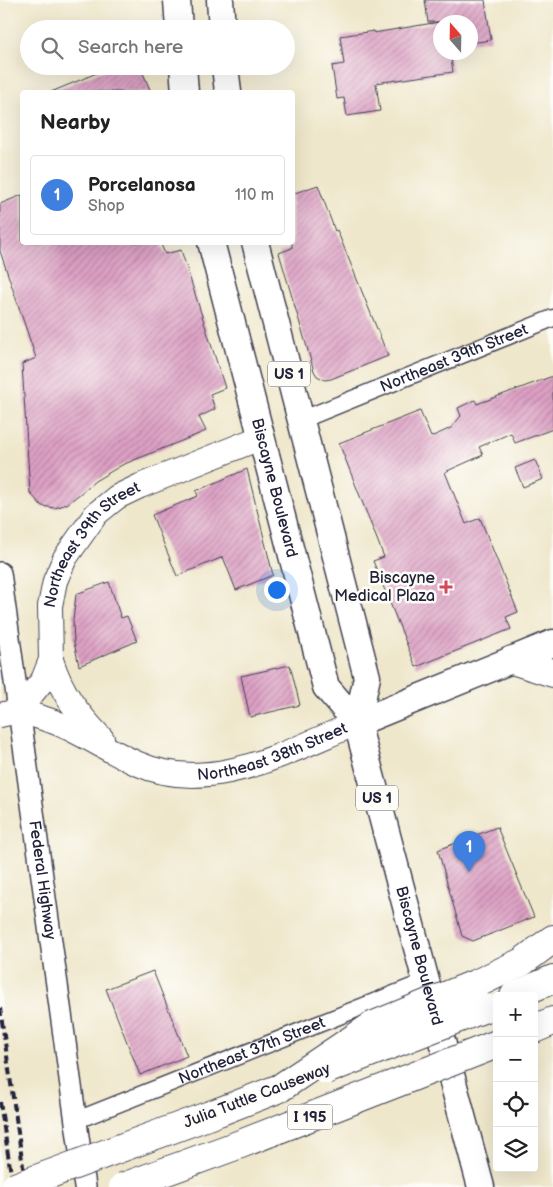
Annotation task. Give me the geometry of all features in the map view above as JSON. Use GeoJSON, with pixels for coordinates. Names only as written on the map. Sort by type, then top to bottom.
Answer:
{"type":"FeatureCollection","features":[{"type":"Feature","properties":{"kind":"highway"},"geometry":{"type":"LineString","coordinates":[[512,660],[553,673]]}},
{"type":"Feature","properties":{"kind":"highway"},"geometry":{"type":"LineString","coordinates":[[280,1088],[372,1026],[480,982],[522,962],[553,939]]}},
{"type":"Feature","properties":{"kind":"highway"},"geometry":{"type":"LineString","coordinates":[[523,992],[553,979]]}},
{"type":"Feature","properties":{"kind":"highway","name":"Julia Tuttle Causeway"},"geometry":{"type":"LineString","coordinates":[[15,1187],[280,1088],[491,1006]]}},
{"type":"Feature","properties":{"kind":"highway"},"geometry":{"type":"LineString","coordinates":[[538,1027],[553,1021]]}},
{"type":"Feature","properties":{"kind":"highway","name":"I 195"},"geometry":{"type":"LineString","coordinates":[[123,1187],[358,1099],[493,1046]]}},
{"type":"Feature","properties":{"kind":"main road"},"geometry":{"type":"LineString","coordinates":[[177,0],[178,20]]}},
{"type":"Feature","properties":{"kind":"main road"},"geometry":{"type":"LineString","coordinates":[[220,0],[221,20]]}},
{"type":"Feature","properties":{"kind":"main road"},"geometry":{"type":"LineString","coordinates":[[184,75],[185,90]]}},
{"type":"Feature","properties":{"kind":"main road"},"geometry":{"type":"LineString","coordinates":[[226,75],[228,90]]}},
{"type":"Feature","properties":{"kind":"main road","name":"Biscayne Boulevard"},"geometry":{"type":"LineString","coordinates":[[212,245],[326,687],[357,723],[481,1187]]}},
{"type":"Feature","properties":{"kind":"main road"},"geometry":{"type":"LineString","coordinates":[[239,245],[279,405],[300,420]]}},
{"type":"Feature","properties":{"kind":"main road","name":"Biscayne Boulevard"},"geometry":{"type":"LineString","coordinates":[[256,245],[367,678],[357,723]]}},
{"type":"Feature","properties":{"kind":"main road","name":"Northeast 39th Street"},"geometry":{"type":"LineString","coordinates":[[9,713],[43,680],[51,660],[50,606],[55,581],[65,558],[96,514],[116,498],[140,486],[262,438]]}},
{"type":"Feature","properties":{"kind":"main road","name":"Northeast 38th Street"},"geometry":{"type":"LineString","coordinates":[[9,713],[63,725],[152,769],[187,775],[207,776],[237,770],[553,644]]}},
{"type":"Feature","properties":{"kind":"main road"},"geometry":{"type":"LineString","coordinates":[[51,660],[65,694],[83,719],[113,751]]}},
{"type":"Feature","properties":{"kind":"street","name":"Northeast 39th Street"},"geometry":{"type":"LineString","coordinates":[[300,420],[553,318]]}},
{"type":"Feature","properties":{"kind":"street","name":"Federal Highway"},"geometry":{"type":"LineString","coordinates":[[0,573],[9,713],[77,1120],[86,1187]]}},
{"type":"Feature","properties":{"kind":"street","name":"Northeast 37th Street"},"geometry":{"type":"LineString","coordinates":[[77,1120],[426,981]]}},
{"type":"Feature","properties":{"kind":"building"},"geometry":{"type":"Polygon","coordinates":[[[425,0],[485,0],[491,40],[478,42],[478,15],[433,15],[433,22],[428,22],[425,0]]]}},
{"type":"Feature","properties":{"kind":"building"},"geometry":{"type":"Polygon","coordinates":[[[433,23],[433,60],[451,60],[453,72],[376,83],[380,111],[347,116],[344,98],[337,99],[332,66],[344,64],[340,36],[374,31],[374,33],[433,23]]]}},
{"type":"Feature","properties":{"kind":"building"},"geometry":{"type":"Polygon","coordinates":[[[92,75],[144,75],[150,90],[56,90],[92,75]]]}},
{"type":"Feature","properties":{"kind":"building"},"geometry":{"type":"Polygon","coordinates":[[[318,185],[335,231],[337,230],[388,356],[331,379],[325,380],[317,376],[314,371],[279,253],[295,245],[295,193],[318,185]]]}},
{"type":"Feature","properties":{"kind":"building"},"geometry":{"type":"Polygon","coordinates":[[[20,196],[20,245],[161,245],[165,254],[181,250],[225,388],[210,394],[215,409],[199,417],[206,431],[122,465],[95,481],[67,504],[55,508],[42,506],[30,493],[22,364],[36,358],[0,251],[0,204],[20,196]]]}},
{"type":"Feature","properties":{"kind":"building"},"geometry":{"type":"Polygon","coordinates":[[[553,376],[553,429],[515,443],[511,433],[479,447],[483,455],[445,472],[466,524],[480,518],[518,612],[506,617],[511,629],[416,667],[373,561],[384,557],[339,443],[420,411],[431,437],[451,428],[461,416],[458,408],[475,400],[477,404],[553,376]]]}},
{"type":"Feature","properties":{"kind":"building"},"geometry":{"type":"Polygon","coordinates":[[[535,460],[543,479],[523,487],[515,468],[535,460]]]}},
{"type":"Feature","properties":{"kind":"building"},"geometry":{"type":"Polygon","coordinates":[[[247,469],[273,575],[236,590],[223,557],[177,576],[152,515],[198,496],[196,491],[247,469]]]}},
{"type":"Feature","properties":{"kind":"building"},"geometry":{"type":"Polygon","coordinates":[[[109,582],[121,618],[127,616],[137,641],[79,666],[74,642],[73,621],[76,594],[109,582]]]}},
{"type":"Feature","properties":{"kind":"building"},"geometry":{"type":"Polygon","coordinates":[[[290,665],[300,705],[250,717],[241,676],[290,665]]]}},
{"type":"Feature","properties":{"kind":"building"},"geometry":{"type":"Polygon","coordinates":[[[497,827],[534,917],[473,941],[462,936],[438,850],[497,827]]]}},
{"type":"Feature","properties":{"kind":"building"},"geometry":{"type":"Polygon","coordinates":[[[153,971],[187,1056],[140,1075],[106,989],[153,971]]]}},
{"type":"Feature","properties":{"kind":"railway"},"geometry":{"type":"LineString","coordinates":[[0,1008],[26,1187]]}},
{"type":"Feature","properties":{"kind":"railway"},"geometry":{"type":"LineString","coordinates":[[0,1102],[13,1187]]}},
{"type":"Feature","properties":{"kind":"place","name":"Biscayne Medical Plaza"},"geometry":{"type":"Point","coordinates":[446,587]}},
{"type":"Feature","properties":{"kind":"place","name":"Porcelanosa"},"geometry":{"type":"Point","coordinates":[469,872]}}]}
